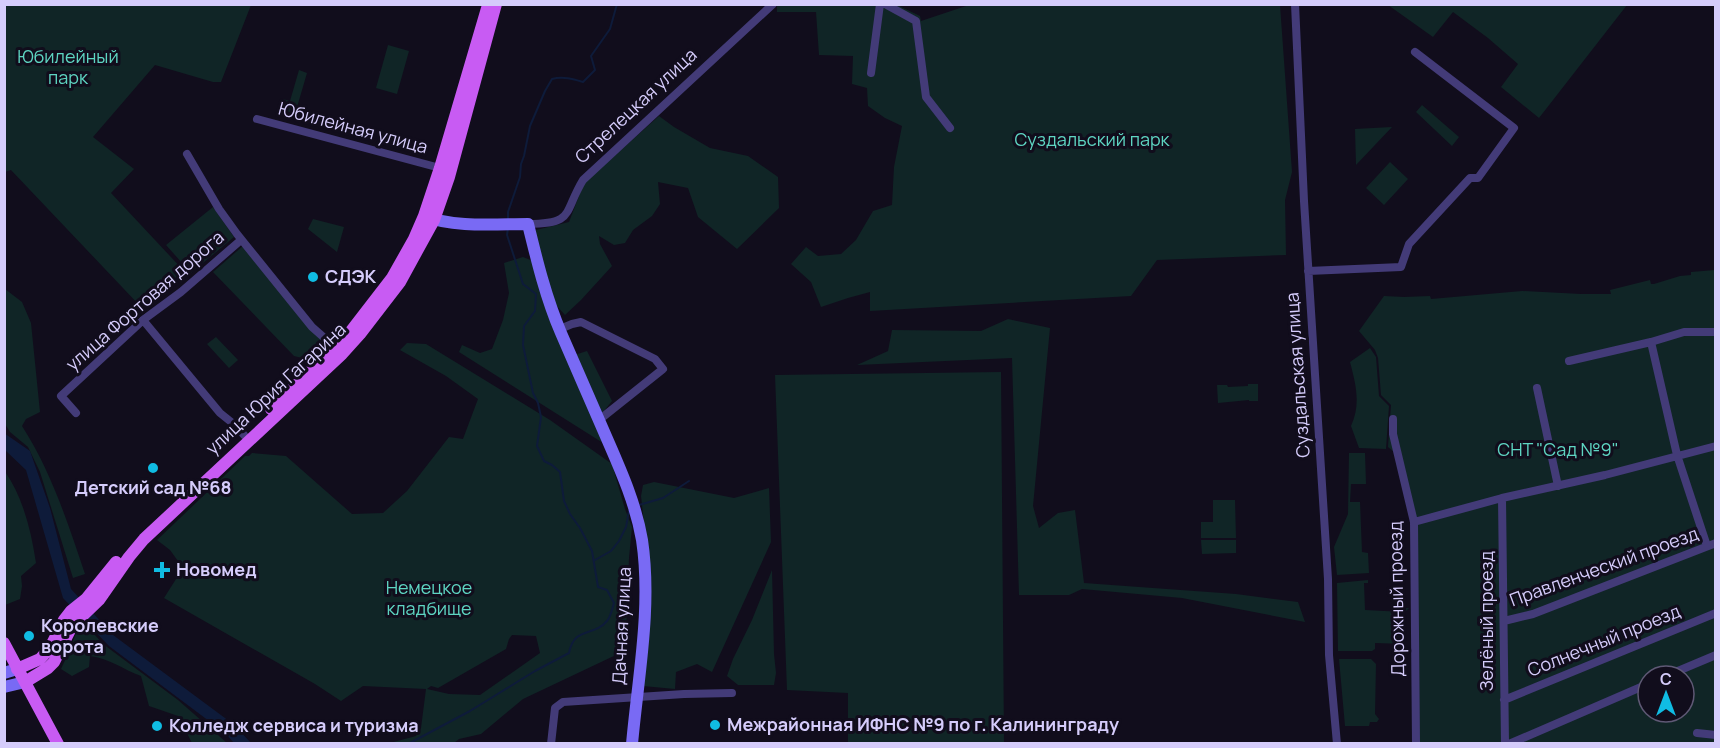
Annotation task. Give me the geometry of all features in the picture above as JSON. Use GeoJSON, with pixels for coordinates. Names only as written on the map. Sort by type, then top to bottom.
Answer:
{"type":"FeatureCollection","features":[{"type":"Feature","properties":{"kind":"main road","name":"улица Юрия Гагарина"},"geometry":{"type":"LineString","coordinates":[[429,218],[440,168],[488,4]]}},
{"type":"Feature","properties":{"kind":"main road","name":"улица Юрия Гагарина"},"geometry":{"type":"LineString","coordinates":[[17,669],[40,658],[50,648],[59,628],[90,603],[159,523],[339,351],[352,330],[392,278],[429,218],[449,177],[496,4]]}},
{"type":"Feature","properties":{"kind":"main road","name":"улица Юрия Гагарина"},"geometry":{"type":"LineString","coordinates":[[90,603],[123,552],[144,528],[339,351]]}},
{"type":"Feature","properties":{"kind":"main road","name":"улица Юрия Гагарина"},"geometry":{"type":"LineString","coordinates":[[25,682],[54,662],[74,615]]}},
{"type":"Feature","properties":{"kind":"main road"},"geometry":{"type":"LineString","coordinates":[[4,643],[58,744]]}},
{"type":"Feature","properties":{"kind":"street","name":"Стрелецкая улица"},"geometry":{"type":"LineString","coordinates":[[429,218],[452,224],[540,224],[562,219],[568,214],[577,189],[583,180],[773,4]]}},
{"type":"Feature","properties":{"kind":"street"},"geometry":{"type":"LineString","coordinates":[[871,73],[880,4]]}},
{"type":"Feature","properties":{"kind":"street"},"geometry":{"type":"LineString","coordinates":[[885,4],[916,21],[926,97],[950,128]]}},
{"type":"Feature","properties":{"kind":"street","name":"Суздальская улица"},"geometry":{"type":"LineString","coordinates":[[1295,4],[1308,271],[1328,579],[1329,655],[1337,744]]}},
{"type":"Feature","properties":{"kind":"street"},"geometry":{"type":"LineString","coordinates":[[1308,271],[1401,267],[1409,244],[1470,178],[1478,178],[1514,128],[1415,52]]}},
{"type":"Feature","properties":{"kind":"street","name":"Юбилейная улица"},"geometry":{"type":"LineString","coordinates":[[257,119],[440,168]]}},
{"type":"Feature","properties":{"kind":"street"},"geometry":{"type":"LineString","coordinates":[[187,154],[219,209],[242,240],[312,327],[339,351]]}},
{"type":"Feature","properties":{"kind":"street"},"geometry":{"type":"LineString","coordinates":[[528,224],[543,284],[560,329],[581,322],[655,359],[663,369],[599,420]]}},
{"type":"Feature","properties":{"kind":"street","name":"улица Фортовая дорога"},"geometry":{"type":"LineString","coordinates":[[76,413],[61,396],[143,320],[181,292],[242,240]]}},
{"type":"Feature","properties":{"kind":"street"},"geometry":{"type":"LineString","coordinates":[[143,320],[220,413],[244,435]]}},
{"type":"Feature","properties":{"kind":"street","name":"Дачная улица"},"geometry":{"type":"LineString","coordinates":[[560,329],[621,469],[636,514],[642,544],[645,582],[641,656],[632,744]]}},
{"type":"Feature","properties":{"kind":"street"},"geometry":{"type":"LineString","coordinates":[[1569,361],[1684,332],[1716,332]]}},
{"type":"Feature","properties":{"kind":"street"},"geometry":{"type":"LineString","coordinates":[[1651,342],[1677,456],[1712,544]]}},
{"type":"Feature","properties":{"kind":"street"},"geometry":{"type":"LineString","coordinates":[[1537,388],[1558,486]]}},
{"type":"Feature","properties":{"kind":"street","name":"Дорожный проезд"},"geometry":{"type":"LineString","coordinates":[[1393,419],[1394,434],[1414,522],[1416,744]]}},
{"type":"Feature","properties":{"kind":"street"},"geometry":{"type":"LineString","coordinates":[[1414,522],[1716,446]]}},
{"type":"Feature","properties":{"kind":"street","name":"Зелёный проезд"},"geometry":{"type":"LineString","coordinates":[[1502,498],[1504,700],[1507,744]]}},
{"type":"Feature","properties":{"kind":"street","name":"Правленческий проезд"},"geometry":{"type":"LineString","coordinates":[[1504,621],[1533,614],[1712,544]]}},
{"type":"Feature","properties":{"kind":"street","name":"Солнечный проезд"},"geometry":{"type":"LineString","coordinates":[[1504,700],[1716,613]]}},
{"type":"Feature","properties":{"kind":"street"},"geometry":{"type":"LineString","coordinates":[[1695,664],[1716,655]]}},
{"type":"Feature","properties":{"kind":"street"},"geometry":{"type":"LineString","coordinates":[[4,673],[17,669]]}},
{"type":"Feature","properties":{"kind":"street"},"geometry":{"type":"LineString","coordinates":[[4,687],[25,682]]}},
{"type":"Feature","properties":{"kind":"street"},"geometry":{"type":"LineString","coordinates":[[1507,744],[1636,689]]}},
{"type":"Feature","properties":{"kind":"street"},"geometry":{"type":"LineString","coordinates":[[551,744],[554,712],[563,702],[713,692],[732,693]]}},
{"type":"Feature","properties":{"kind":"street"},"geometry":{"type":"LineString","coordinates":[[1697,734],[1716,735]]}},
{"type":"Feature","properties":{"kind":"green space","name":"Суздальский парк"},"geometry":{"type":"Polygon","coordinates":[[[972,4],[1280,5],[1292,172],[1285,200],[1286,255],[1157,260],[1131,296],[870,311],[870,292],[821,307],[811,282],[791,264],[806,247],[818,256],[841,254],[856,240],[873,211],[892,205],[894,167],[902,126],[868,106],[867,88],[852,84],[853,56],[819,55],[816,12],[777,12],[777,5],[897,5],[920,16],[921,21],[972,4]]]}},
{"type":"Feature","properties":{"kind":"green space","name":"Юбилейный парк"},"geometry":{"type":"Polygon","coordinates":[[[4,5],[251,5],[221,82],[213,82],[155,65],[93,137],[134,169],[111,193],[184,271],[141,307],[11,170],[5,172],[4,5]]]}},
{"type":"Feature","properties":{"kind":"green space"},"geometry":{"type":"Polygon","coordinates":[[[1388,5],[1627,5],[1539,118],[1501,87],[1518,64],[1488,38],[1453,12],[1433,37],[1388,5]]]}},
{"type":"Feature","properties":{"kind":"green space"},"geometry":{"type":"Polygon","coordinates":[[[388,45],[409,51],[397,94],[376,88],[388,45]]]}},
{"type":"Feature","properties":{"kind":"green space"},"geometry":{"type":"Polygon","coordinates":[[[299,70],[307,73],[295,114],[280,109],[283,99],[290,101],[299,70]]]}},
{"type":"Feature","properties":{"kind":"green space"},"geometry":{"type":"Polygon","coordinates":[[[1422,105],[1459,137],[1452,146],[1416,112],[1422,105]]]}},
{"type":"Feature","properties":{"kind":"green space"},"geometry":{"type":"Polygon","coordinates":[[[659,116],[710,148],[748,156],[778,177],[779,208],[737,249],[698,217],[688,188],[658,182],[660,204],[652,216],[633,230],[625,243],[614,245],[599,236],[600,244],[612,266],[565,315],[556,305],[568,357],[587,351],[612,401],[595,422],[603,443],[459,352],[462,345],[480,353],[492,349],[503,320],[509,293],[504,263],[523,257],[533,261],[536,230],[569,222],[584,183],[659,116]]]}},
{"type":"Feature","properties":{"kind":"green space"},"geometry":{"type":"Polygon","coordinates":[[[1392,127],[1356,165],[1355,129],[1392,127]]]}},
{"type":"Feature","properties":{"kind":"green space"},"geometry":{"type":"Polygon","coordinates":[[[1390,162],[1408,179],[1384,205],[1366,188],[1390,162]]]}},
{"type":"Feature","properties":{"kind":"green space"},"geometry":{"type":"Polygon","coordinates":[[[213,207],[234,237],[191,273],[166,245],[213,207]]]}},
{"type":"Feature","properties":{"kind":"green space"},"geometry":{"type":"Polygon","coordinates":[[[313,219],[344,227],[337,252],[308,229],[313,219]]]}},
{"type":"Feature","properties":{"kind":"green space"},"geometry":{"type":"Polygon","coordinates":[[[244,245],[324,339],[322,348],[310,360],[294,356],[213,272],[244,245]]]}},
{"type":"Feature","properties":{"kind":"green space","name":"СНТ \"Сад №9\""},"geometry":{"type":"Polygon","coordinates":[[[1715,270],[1715,743],[1416,743],[1410,503],[1400,457],[1388,447],[1391,405],[1381,395],[1378,358],[1375,350],[1359,331],[1384,296],[1430,296],[1431,299],[1522,291],[1611,294],[1610,290],[1650,280],[1651,284],[1654,284],[1691,275],[1691,272],[1715,270]]]}},
{"type":"Feature","properties":{"kind":"green space"},"geometry":{"type":"Polygon","coordinates":[[[5,289],[22,302],[31,323],[40,412],[26,419],[22,426],[50,479],[79,555],[85,574],[73,578],[40,472],[28,447],[10,432],[5,424],[5,289]]]}},
{"type":"Feature","properties":{"kind":"green space"},"geometry":{"type":"Polygon","coordinates":[[[1008,319],[1050,328],[1033,506],[1039,528],[1058,513],[1075,510],[1084,583],[1236,594],[1298,602],[1305,622],[1182,598],[1082,589],[1069,595],[1019,595],[1012,358],[857,365],[888,351],[892,330],[981,331],[1008,319]]]}},
{"type":"Feature","properties":{"kind":"green space"},"geometry":{"type":"Polygon","coordinates":[[[216,337],[238,360],[229,368],[207,344],[216,337]]]}},
{"type":"Feature","properties":{"kind":"green space","name":"Немецкое кладбище"},"geometry":{"type":"Polygon","coordinates":[[[407,343],[426,344],[550,420],[612,464],[632,527],[626,633],[618,654],[523,699],[481,734],[459,739],[454,743],[386,744],[416,736],[421,728],[426,689],[363,686],[341,701],[164,598],[183,568],[170,550],[157,540],[245,456],[252,453],[286,456],[352,514],[383,513],[407,491],[449,437],[463,439],[478,399],[446,376],[400,350],[407,343]],[[512,635],[506,649],[438,688],[431,686],[427,689],[449,694],[480,695],[540,653],[536,636],[512,635]]]}},
{"type":"Feature","properties":{"kind":"green space"},"geometry":{"type":"Polygon","coordinates":[[[1370,348],[1376,357],[1379,396],[1389,406],[1386,449],[1359,448],[1351,426],[1357,402],[1350,362],[1370,348]]]}},
{"type":"Feature","properties":{"kind":"green space"},"geometry":{"type":"Polygon","coordinates":[[[1001,372],[1004,743],[848,743],[848,693],[787,690],[775,375],[1001,372]]]}},
{"type":"Feature","properties":{"kind":"green space"},"geometry":{"type":"Polygon","coordinates":[[[1248,384],[1258,384],[1258,401],[1218,403],[1217,385],[1228,387],[1248,386],[1248,384]]]}},
{"type":"Feature","properties":{"kind":"green space"},"geometry":{"type":"Polygon","coordinates":[[[1349,453],[1365,453],[1366,484],[1351,484],[1350,502],[1360,502],[1362,552],[1368,553],[1369,573],[1337,575],[1334,547],[1348,514],[1349,453]]]}},
{"type":"Feature","properties":{"kind":"green space"},"geometry":{"type":"Polygon","coordinates":[[[4,470],[11,480],[25,514],[36,563],[21,576],[20,599],[5,605],[4,470]]]}},
{"type":"Feature","properties":{"kind":"green space"},"geometry":{"type":"Polygon","coordinates":[[[654,482],[734,498],[769,488],[771,542],[712,672],[697,664],[676,672],[675,689],[643,686],[648,560],[641,496],[643,485],[654,482]]]}},
{"type":"Feature","properties":{"kind":"green space"},"geometry":{"type":"Polygon","coordinates":[[[1213,500],[1235,500],[1236,538],[1201,538],[1201,522],[1213,522],[1213,500]]]}},
{"type":"Feature","properties":{"kind":"green space"},"geometry":{"type":"Polygon","coordinates":[[[1201,540],[1236,540],[1236,553],[1202,554],[1201,540]]]}},
{"type":"Feature","properties":{"kind":"green space"},"geometry":{"type":"Polygon","coordinates":[[[772,570],[776,673],[774,685],[738,685],[727,676],[772,570]]]}},
{"type":"Feature","properties":{"kind":"green space"},"geometry":{"type":"Polygon","coordinates":[[[1368,580],[1368,583],[1364,583],[1365,610],[1403,612],[1404,608],[1409,608],[1403,614],[1405,644],[1375,643],[1375,649],[1372,651],[1338,651],[1337,583],[1368,580]]]}},
{"type":"Feature","properties":{"kind":"green space"},"geometry":{"type":"Polygon","coordinates":[[[85,624],[103,644],[178,700],[227,743],[192,743],[178,716],[149,706],[141,676],[110,662],[90,656],[89,667],[72,676],[61,669],[77,631],[85,624]]]}},
{"type":"Feature","properties":{"kind":"green space"},"geometry":{"type":"Polygon","coordinates":[[[1339,659],[1371,659],[1376,664],[1375,714],[1379,719],[1377,722],[1370,722],[1369,726],[1345,726],[1339,659]]]}},
{"type":"Feature","properties":{"kind":"water"},"geometry":{"type":"Polygon","coordinates":[[[4,433],[30,451],[50,508],[71,589],[113,635],[233,724],[251,743],[234,743],[225,733],[109,646],[63,598],[26,470],[5,450],[4,433]]]}},
{"type":"Feature","properties":{"kind":"waterway"},"geometry":{"type":"LineString","coordinates":[[508,219],[508,212],[520,177],[530,126],[545,91],[552,79],[564,78],[583,82],[595,70],[591,56],[610,29],[617,4]]}},
{"type":"Feature","properties":{"kind":"waterway"},"geometry":{"type":"LineString","coordinates":[[408,744],[569,653],[575,639],[602,626],[607,621],[614,603],[607,590],[598,587],[592,551],[564,501],[560,472],[544,461],[537,446],[541,417],[533,393],[523,345],[524,326],[535,311],[536,294],[523,284],[507,235],[508,228]]}},
{"type":"Feature","properties":{"kind":"waterway"},"geometry":{"type":"LineString","coordinates":[[639,505],[663,498],[689,481]]}},
{"type":"Feature","properties":{"kind":"waterway"},"geometry":{"type":"LineString","coordinates":[[595,560],[611,551],[619,541],[631,509]]}},
{"type":"Feature","properties":{"kind":"place","name":"СДЭК"},"geometry":{"type":"Point","coordinates":[313,277]}},
{"type":"Feature","properties":{"kind":"place","name":"Детский сад №68"},"geometry":{"type":"Point","coordinates":[153,468]}},
{"type":"Feature","properties":{"kind":"place","name":"Новомед"},"geometry":{"type":"Point","coordinates":[162,570]}},
{"type":"Feature","properties":{"kind":"place","name":"Королевские ворота"},"geometry":{"type":"Point","coordinates":[29,636]}},
{"type":"Feature","properties":{"kind":"place","name":"Межрайонная ИФНС №9 по г. Калининграду"},"geometry":{"type":"Point","coordinates":[715,725]}},
{"type":"Feature","properties":{"kind":"place","name":"Колледж сервиса и туризма"},"geometry":{"type":"Point","coordinates":[157,726]}}]}
